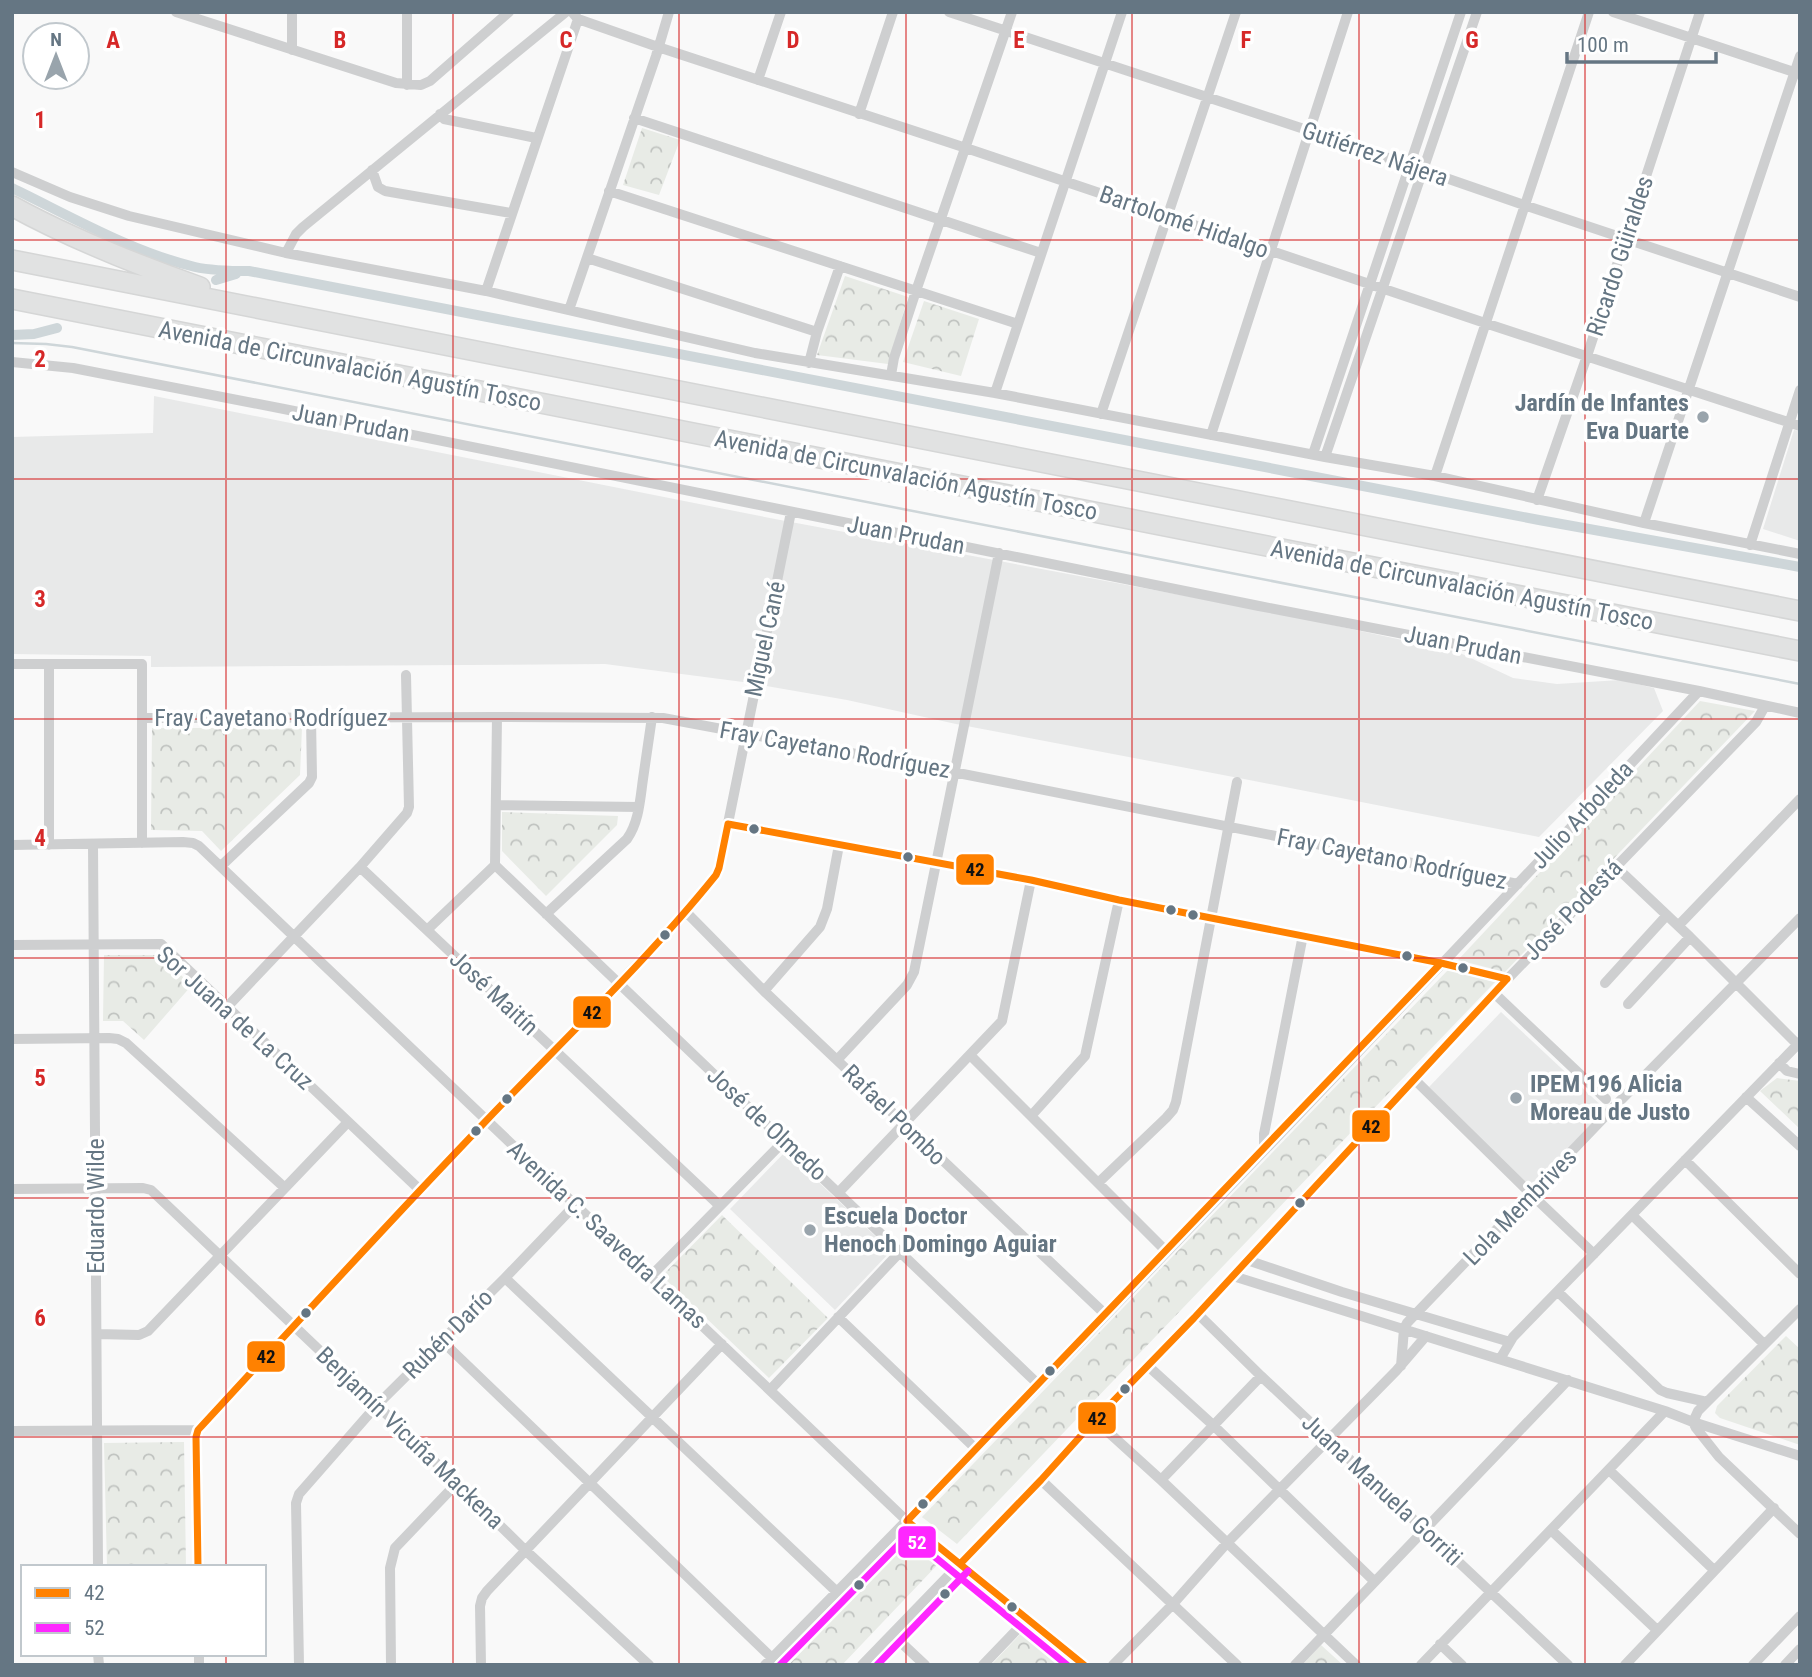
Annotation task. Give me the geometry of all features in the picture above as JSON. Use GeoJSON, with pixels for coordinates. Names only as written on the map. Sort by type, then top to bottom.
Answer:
{"type":"FeatureCollection","features":[{"type":"Feature","properties":{"kind":"highway"},"geometry":{"type":"LineString","coordinates":[[12,206],[73,237],[138,265],[263,309]]}},
{"type":"Feature","properties":{"kind":"highway","name":"Avenida de Circunvalación Agustín Tosco"},"geometry":{"type":"LineString","coordinates":[[12,260],[1800,611]]}},
{"type":"Feature","properties":{"kind":"highway","name":"Avenida de Circunvalación Agustín Tosco"},"geometry":{"type":"LineString","coordinates":[[12,299],[1800,651]]}},
{"type":"Feature","properties":{"kind":"highway"},"geometry":{"type":"LineString","coordinates":[[12,312],[150,337],[195,335]]}},
{"type":"Feature","properties":{"kind":"street"},"geometry":{"type":"LineString","coordinates":[[292,12],[292,50]]}},
{"type":"Feature","properties":{"kind":"street"},"geometry":{"type":"LineString","coordinates":[[407,12],[407,85]]}},
{"type":"Feature","properties":{"kind":"street"},"geometry":{"type":"LineString","coordinates":[[182,13],[407,85],[421,85],[430,81],[509,12]]}},
{"type":"Feature","properties":{"kind":"street"},"geometry":{"type":"LineString","coordinates":[[569,310],[669,12]]}},
{"type":"Feature","properties":{"kind":"street"},"geometry":{"type":"LineString","coordinates":[[758,80],[781,12]]}},
{"type":"Feature","properties":{"kind":"street"},"geometry":{"type":"LineString","coordinates":[[859,114],[893,12]]}},
{"type":"Feature","properties":{"kind":"street","name":"Gutiérrez Nájera"},"geometry":{"type":"LineString","coordinates":[[949,12],[1800,297]]}},
{"type":"Feature","properties":{"kind":"street"},"geometry":{"type":"LineString","coordinates":[[891,375],[916,291],[1012,12]]}},
{"type":"Feature","properties":{"kind":"street"},"geometry":{"type":"LineString","coordinates":[[995,393],[1122,12]]}},
{"type":"Feature","properties":{"kind":"street"},"geometry":{"type":"LineString","coordinates":[[1101,414],[1236,12]]}},
{"type":"Feature","properties":{"kind":"street"},"geometry":{"type":"LineString","coordinates":[[1211,435],[1348,12]]}},
{"type":"Feature","properties":{"kind":"street"},"geometry":{"type":"LineString","coordinates":[[1319,456],[1370,283],[1461,12]]}},
{"type":"Feature","properties":{"kind":"street"},"geometry":{"type":"LineString","coordinates":[[1319,456],[1382,287],[1477,12]]}},
{"type":"Feature","properties":{"kind":"street"},"geometry":{"type":"LineString","coordinates":[[1435,476],[1589,12]]}},
{"type":"Feature","properties":{"kind":"street"},"geometry":{"type":"LineString","coordinates":[[1613,12],[1797,73]]}},
{"type":"Feature","properties":{"kind":"street","name":"Ricardo Güiraldes"},"geometry":{"type":"LineString","coordinates":[[1537,500],[1700,12]]}},
{"type":"Feature","properties":{"kind":"street"},"geometry":{"type":"LineString","coordinates":[[286,253],[303,227],[440,114],[572,14]]}},
{"type":"Feature","properties":{"kind":"street"},"geometry":{"type":"LineString","coordinates":[[485,291],[536,138],[572,14]]}},
{"type":"Feature","properties":{"kind":"street","name":"Bartolomé Hidalgo"},"geometry":{"type":"LineString","coordinates":[[572,14],[658,47],[1794,424]]}},
{"type":"Feature","properties":{"kind":"street"},"geometry":{"type":"LineString","coordinates":[[1644,523],[1727,272],[1797,73],[1800,57]]}},
{"type":"Feature","properties":{"kind":"street"},"geometry":{"type":"LineString","coordinates":[[440,114],[444,119],[536,138]]}},
{"type":"Feature","properties":{"kind":"street"},"geometry":{"type":"LineString","coordinates":[[634,118],[1041,253]]}},
{"type":"Feature","properties":{"kind":"street"},"geometry":{"type":"LineString","coordinates":[[372,170],[378,187],[385,191],[511,213]]}},
{"type":"Feature","properties":{"kind":"street"},"geometry":{"type":"LineString","coordinates":[[12,172],[70,197],[129,216],[286,253],[485,291],[755,353],[995,393],[1435,476],[1644,523],[1800,554]]}},
{"type":"Feature","properties":{"kind":"street"},"geometry":{"type":"LineString","coordinates":[[610,191],[1018,324]]}},
{"type":"Feature","properties":{"kind":"street"},"geometry":{"type":"LineString","coordinates":[[587,258],[817,332]]}},
{"type":"Feature","properties":{"kind":"street"},"geometry":{"type":"LineString","coordinates":[[809,363],[840,266]]}},
{"type":"Feature","properties":{"kind":"street","name":"Juan Prudan"},"geometry":{"type":"LineString","coordinates":[[12,362],[74,368],[1800,713]]}},
{"type":"Feature","properties":{"kind":"street"},"geometry":{"type":"LineString","coordinates":[[1750,545],[1794,424],[1800,390]]}},
{"type":"Feature","properties":{"kind":"street","name":"Miguel Cané"},"geometry":{"type":"LineString","coordinates":[[198,1430],[420,1190],[686,912],[716,875],[791,512]]}},
{"type":"Feature","properties":{"kind":"street"},"geometry":{"type":"LineString","coordinates":[[837,1060],[911,980],[916,965],[999,553]]}},
{"type":"Feature","properties":{"kind":"street"},"geometry":{"type":"LineString","coordinates":[[12,664],[142,664],[142,843]]}},
{"type":"Feature","properties":{"kind":"street"},"geometry":{"type":"LineString","coordinates":[[49,664],[49,845]]}},
{"type":"Feature","properties":{"kind":"street"},"geometry":{"type":"LineString","coordinates":[[227,1007],[360,867],[407,813],[406,675]]}},
{"type":"Feature","properties":{"kind":"street","name":"Julio Arboleda"},"geometry":{"type":"LineString","coordinates":[[769,1661],[1167,1251],[1699,691]]}},
{"type":"Feature","properties":{"kind":"street","name":"José Podestá"},"geometry":{"type":"LineString","coordinates":[[862,1665],[1198,1314],[1507,979],[1756,722],[1765,706]]}},
{"type":"Feature","properties":{"kind":"street"},"geometry":{"type":"LineString","coordinates":[[427,930],[495,865],[497,717]]}},
{"type":"Feature","properties":{"kind":"street"},"geometry":{"type":"LineString","coordinates":[[547,914],[627,839],[635,824],[652,717]]}},
{"type":"Feature","properties":{"kind":"street","name":"Fray Cayetano Rodríguez"},"geometry":{"type":"LineString","coordinates":[[142,718],[652,717],[953,772],[1518,884]]}},
{"type":"Feature","properties":{"kind":"street"},"geometry":{"type":"LineString","coordinates":[[221,866],[309,783],[312,777],[311,718]]}},
{"type":"Feature","properties":{"kind":"street"},"geometry":{"type":"LineString","coordinates":[[1098,1183],[1173,1110],[1176,1102],[1237,782]]}},
{"type":"Feature","properties":{"kind":"street"},"geometry":{"type":"LineString","coordinates":[[1678,926],[1800,799]]}},
{"type":"Feature","properties":{"kind":"street"},"geometry":{"type":"LineString","coordinates":[[496,805],[639,807]]}},
{"type":"Feature","properties":{"kind":"street"},"geometry":{"type":"LineString","coordinates":[[728,824],[1031,880],[1119,900],[1441,963],[1507,979]]}},
{"type":"Feature","properties":{"kind":"street","name":"Avenida C. Saavedra Lamas"},"geometry":{"type":"LineString","coordinates":[[12,845],[193,843],[199,846],[907,1521],[1084,1665]]}},
{"type":"Feature","properties":{"kind":"street","name":"Eduardo Wilde"},"geometry":{"type":"LineString","coordinates":[[93,845],[98,1565]]}},
{"type":"Feature","properties":{"kind":"street"},"geometry":{"type":"LineString","coordinates":[[764,991],[824,920],[839,845]]}},
{"type":"Feature","properties":{"kind":"street","name":"José de Olmedo"},"geometry":{"type":"LineString","coordinates":[[495,865],[1038,1384]]}},
{"type":"Feature","properties":{"kind":"street"},"geometry":{"type":"LineString","coordinates":[[1500,1359],[1510,1342],[1799,1045],[1615,866]]}},
{"type":"Feature","properties":{"kind":"street","name":"José Maitín"},"geometry":{"type":"LineString","coordinates":[[360,867],[720,1206]]}},
{"type":"Feature","properties":{"kind":"street"},"geometry":{"type":"LineString","coordinates":[[839,1192],[998,1027],[1004,1015],[1031,880]]}},
{"type":"Feature","properties":{"kind":"street"},"geometry":{"type":"LineString","coordinates":[[1031,1116],[1086,1056],[1119,900]]}},
{"type":"Feature","properties":{"kind":"street","name":"Rafael Pombo"},"geometry":{"type":"LineString","coordinates":[[686,912],[764,991],[1105,1314]]}},
{"type":"Feature","properties":{"kind":"street"},"geometry":{"type":"LineString","coordinates":[[1605,983],[1667,915]]}},
{"type":"Feature","properties":{"kind":"street","name":"Lola Membrives"},"geometry":{"type":"LineString","coordinates":[[1404,1329],[1614,1108],[1800,918]]}},
{"type":"Feature","properties":{"kind":"street"},"geometry":{"type":"LineString","coordinates":[[1264,1149],[1264,1134],[1303,935]]}},
{"type":"Feature","properties":{"kind":"street"},"geometry":{"type":"LineString","coordinates":[[1628,1004],[1690,937]]}},
{"type":"Feature","properties":{"kind":"street","name":"Sor Juana de La Cruz"},"geometry":{"type":"LineString","coordinates":[[12,945],[160,944],[420,1190]]}},
{"type":"Feature","properties":{"kind":"street"},"geometry":{"type":"LineString","coordinates":[[1494,993],[1606,1099]]}},
{"type":"Feature","properties":{"kind":"street"},"geometry":{"type":"LineString","coordinates":[[12,1039],[95,1038],[118,1039],[126,1043],[285,1188]]}},
{"type":"Feature","properties":{"kind":"street"},"geometry":{"type":"LineString","coordinates":[[971,1056],[1167,1251]]}},
{"type":"Feature","properties":{"kind":"street"},"geometry":{"type":"LineString","coordinates":[[1779,1063],[1787,1071],[1800,1074]]}},
{"type":"Feature","properties":{"kind":"street"},"geometry":{"type":"LineString","coordinates":[[1415,1080],[1594,1254]]}},
{"type":"Feature","properties":{"kind":"street"},"geometry":{"type":"LineString","coordinates":[[1746,1097],[1800,1146]]}},
{"type":"Feature","properties":{"kind":"street"},"geometry":{"type":"LineString","coordinates":[[97,1334],[139,1335],[148,1331],[348,1122]]}},
{"type":"Feature","properties":{"kind":"street"},"geometry":{"type":"LineString","coordinates":[[651,1276],[784,1141]]}},
{"type":"Feature","properties":{"kind":"street"},"geometry":{"type":"LineString","coordinates":[[1685,1160],[1800,1275]]}},
{"type":"Feature","properties":{"kind":"street","name":"Benjamín Vicuña Mackena"},"geometry":{"type":"LineString","coordinates":[[12,1189],[151,1190],[295,1325],[643,1664]]}},
{"type":"Feature","properties":{"kind":"street","name":"Rubén Darío"},"geometry":{"type":"LineString","coordinates":[[299,1665],[297,1497],[377,1405],[575,1205]]}},
{"type":"Feature","properties":{"kind":"street"},"geometry":{"type":"LineString","coordinates":[[1632,1215],[1765,1345]]}},
{"type":"Feature","properties":{"kind":"street"},"geometry":{"type":"LineString","coordinates":[[770,1390],[900,1252]]}},
{"type":"Feature","properties":{"kind":"street"},"geometry":{"type":"LineString","coordinates":[[1247,1260],[1329,1288],[1510,1342]]}},
{"type":"Feature","properties":{"kind":"street"},"geometry":{"type":"LineString","coordinates":[[1233,1276],[1568,1380],[1800,1456]]}},
{"type":"Feature","properties":{"kind":"street"},"geometry":{"type":"LineString","coordinates":[[505,1278],[837,1592]]}},
{"type":"Feature","properties":{"kind":"street"},"geometry":{"type":"LineString","coordinates":[[1558,1292],[1660,1390],[1707,1402]]}},
{"type":"Feature","properties":{"kind":"street"},"geometry":{"type":"LineString","coordinates":[[1693,1422],[1698,1411],[1800,1309]]}},
{"type":"Feature","properties":{"kind":"street","name":"Juana Manuela Gorriti"},"geometry":{"type":"LineString","coordinates":[[1198,1314],[1568,1665]]}},
{"type":"Feature","properties":{"kind":"street"},"geometry":{"type":"LineString","coordinates":[[838,1317],[976,1449]]}},
{"type":"Feature","properties":{"kind":"street"},"geometry":{"type":"LineString","coordinates":[[1401,1366],[1404,1329]]}},
{"type":"Feature","properties":{"kind":"street"},"geometry":{"type":"LineString","coordinates":[[1113,1665],[1173,1604],[1227,1543],[1401,1366],[1426,1336]]}},
{"type":"Feature","properties":{"kind":"street"},"geometry":{"type":"LineString","coordinates":[[442,1341],[769,1661]]}},
{"type":"Feature","properties":{"kind":"street"},"geometry":{"type":"LineString","coordinates":[[481,1665],[482,1598],[722,1344]]}},
{"type":"Feature","properties":{"kind":"street"},"geometry":{"type":"LineString","coordinates":[[1148,1366],[1374,1581]]}},
{"type":"Feature","properties":{"kind":"street"},"geometry":{"type":"LineString","coordinates":[[1161,1480],[1261,1376]]}},
{"type":"Feature","properties":{"kind":"street"},"geometry":{"type":"LineString","coordinates":[[1295,1665],[1568,1380]]}},
{"type":"Feature","properties":{"kind":"street"},"geometry":{"type":"LineString","coordinates":[[1421,1665],[1665,1411]]}},
{"type":"Feature","properties":{"kind":"street"},"geometry":{"type":"LineString","coordinates":[[1095,1420],[1356,1665]]}},
{"type":"Feature","properties":{"kind":"street"},"geometry":{"type":"LineString","coordinates":[[1693,1422],[1719,1457],[1800,1534]]}},
{"type":"Feature","properties":{"kind":"street"},"geometry":{"type":"LineString","coordinates":[[12,1431],[198,1430],[198,1565]]}},
{"type":"Feature","properties":{"kind":"street"},"geometry":{"type":"LineString","coordinates":[[1609,1470],[1714,1570]]}},
{"type":"Feature","properties":{"kind":"street"},"geometry":{"type":"LineString","coordinates":[[1041,1480],[1237,1665]]}},
{"type":"Feature","properties":{"kind":"street"},"geometry":{"type":"LineString","coordinates":[[391,1665],[391,1558],[395,1548],[457,1483]]}},
{"type":"Feature","properties":{"kind":"street"},"geometry":{"type":"LineString","coordinates":[[1625,1665],[1774,1508]]}},
{"type":"Feature","properties":{"kind":"street"},"geometry":{"type":"LineString","coordinates":[[1551,1530],[1657,1630]]}},
{"type":"Feature","properties":{"kind":"street"},"geometry":{"type":"LineString","coordinates":[[1754,1665],[1800,1616]]}},
{"type":"Feature","properties":{"kind":"street"},"geometry":{"type":"LineString","coordinates":[[983,1665],[1027,1619]]}},
{"type":"Feature","properties":{"kind":"street"},"geometry":{"type":"LineString","coordinates":[[892,1634],[925,1665]]}},
{"type":"Feature","properties":{"kind":"street"},"geometry":{"type":"LineString","coordinates":[[1440,1644],[1462,1665]]}},
{"type":"Feature","properties":{"kind":"street"},"geometry":{"type":"LineString","coordinates":[[1784,1665],[1800,1649]]}},
{"type":"Feature","properties":{"kind":"shaded area"},"geometry":{"type":"Polygon","coordinates":[[[154,396],[775,519],[1277,613],[1458,652],[1513,678],[1557,684],[1620,680],[1654,688],[1663,711],[1539,837],[956,724],[847,700],[743,682],[605,664],[151,667],[151,656],[12,654],[12,437],[153,433],[154,396]]]}},
{"type":"Feature","properties":{"kind":"shaded area"},"geometry":{"type":"Polygon","coordinates":[[[1794,430],[1800,431],[1800,541],[1763,529],[1794,430]]]}},
{"type":"Feature","properties":{"kind":"shaded area","name":"IPEM 196 Alicia Moreau de Justo"},"geometry":{"type":"Polygon","coordinates":[[[1501,1012],[1605,1109],[1530,1189],[1429,1087],[1501,1012]]]}},
{"type":"Feature","properties":{"kind":"shaded area","name":"Escuela Doctor Henoch Domingo Aguiar"},"geometry":{"type":"Polygon","coordinates":[[[786,1151],[891,1251],[835,1310],[730,1209],[786,1151]]]}},
{"type":"Feature","properties":{"kind":"green space"},"geometry":{"type":"Polygon","coordinates":[[[642,128],[680,140],[659,195],[623,185],[642,128]]]}},
{"type":"Feature","properties":{"kind":"green space"},"geometry":{"type":"Polygon","coordinates":[[[845,276],[908,297],[888,364],[817,355],[845,276]]]}},
{"type":"Feature","properties":{"kind":"green space"},"geometry":{"type":"Polygon","coordinates":[[[924,301],[979,319],[961,376],[903,362],[924,301]]]}},
{"type":"Feature","properties":{"kind":"green space"},"geometry":{"type":"Polygon","coordinates":[[[1700,701],[1755,711],[1505,972],[1458,960],[1700,701]]]}},
{"type":"Feature","properties":{"kind":"green space"},"geometry":{"type":"Polygon","coordinates":[[[152,728],[302,728],[300,775],[221,851],[202,831],[151,830],[152,728]]]}},
{"type":"Feature","properties":{"kind":"green space"},"geometry":{"type":"Polygon","coordinates":[[[502,812],[618,816],[617,825],[546,896],[502,851],[502,812]]]}},
{"type":"Feature","properties":{"kind":"green space"},"geometry":{"type":"Polygon","coordinates":[[[104,955],[158,955],[192,985],[144,1040],[123,1021],[103,1021],[104,955]]]}},
{"type":"Feature","properties":{"kind":"green space"},"geometry":{"type":"Polygon","coordinates":[[[1448,970],[1495,982],[957,1544],[922,1517],[1448,970]]]}},
{"type":"Feature","properties":{"kind":"green space"},"geometry":{"type":"Polygon","coordinates":[[[1777,1078],[1800,1081],[1800,1129],[1760,1091],[1777,1078]]]}},
{"type":"Feature","properties":{"kind":"green space"},"geometry":{"type":"Polygon","coordinates":[[[722,1215],[828,1318],[769,1378],[662,1276],[722,1215]]]}},
{"type":"Feature","properties":{"kind":"green space"},"geometry":{"type":"Polygon","coordinates":[[[1786,1336],[1800,1349],[1800,1445],[1720,1418],[1715,1413],[1717,1406],[1786,1336]]]}},
{"type":"Feature","properties":{"kind":"green space"},"geometry":{"type":"Polygon","coordinates":[[[184,1442],[186,1565],[107,1565],[104,1443],[184,1442]]]}},
{"type":"Feature","properties":{"kind":"green space"},"geometry":{"type":"Polygon","coordinates":[[[905,1534],[941,1561],[842,1665],[777,1665],[905,1534]]]}},
{"type":"Feature","properties":{"kind":"green space"},"geometry":{"type":"Polygon","coordinates":[[[1026,1628],[1064,1665],[991,1665],[1026,1628]]]}},
{"type":"Feature","properties":{"kind":"green space"},"geometry":{"type":"Polygon","coordinates":[[[1321,1645],[1343,1665],[1302,1665],[1321,1645]]]}},
{"type":"Feature","properties":{"kind":"waterway"},"geometry":{"type":"LineString","coordinates":[[12,188],[125,243],[195,267],[249,271],[1539,520],[1800,567]]}},
{"type":"Feature","properties":{"kind":"waterway"},"geometry":{"type":"LineString","coordinates":[[216,280],[236,274]]}},
{"type":"Feature","properties":{"kind":"waterway"},"geometry":{"type":"LineString","coordinates":[[12,335],[34,334],[57,328]]}},
{"type":"Feature","properties":{"kind":"waterway"},"geometry":{"type":"LineString","coordinates":[[12,343],[72,347],[1800,684]]}},
{"type":"Feature","properties":{"kind":"transit line","name":"42"},"geometry":{"type":"LineString","coordinates":[[728,824],[1031,880],[1119,900],[1441,963],[1507,979]]}},
{"type":"Feature","properties":{"kind":"transit line","name":"42"},"geometry":{"type":"LineString","coordinates":[[198,1565],[198,1430],[412,1199],[632,971],[689,908],[716,875],[728,824]]}},
{"type":"Feature","properties":{"kind":"transit line","name":"42"},"geometry":{"type":"LineString","coordinates":[[1084,1665],[907,1521],[1441,963]]}},
{"type":"Feature","properties":{"kind":"transit line","name":"42"},"geometry":{"type":"LineString","coordinates":[[960,1564],[1194,1318],[1507,979]]}},
{"type":"Feature","properties":{"kind":"transit line","name":"52"},"geometry":{"type":"LineString","coordinates":[[780,1665],[908,1535],[1067,1665]]}},
{"type":"Feature","properties":{"kind":"transit line","name":"52"},"geometry":{"type":"LineString","coordinates":[[877,1665],[968,1571]]}},
{"type":"Feature","properties":{"kind":"place","name":"Jardín de Infantes Eva Duarte"},"geometry":{"type":"Point","coordinates":[1703,417]}},
{"type":"Feature","properties":{"kind":"place","name":"IPEM 196 Alicia Moreau de Justo"},"geometry":{"type":"Point","coordinates":[1516,1098]}},
{"type":"Feature","properties":{"kind":"place","name":"Escuela Doctor Henoch Domingo Aguiar"},"geometry":{"type":"Point","coordinates":[810,1230]}}]}
